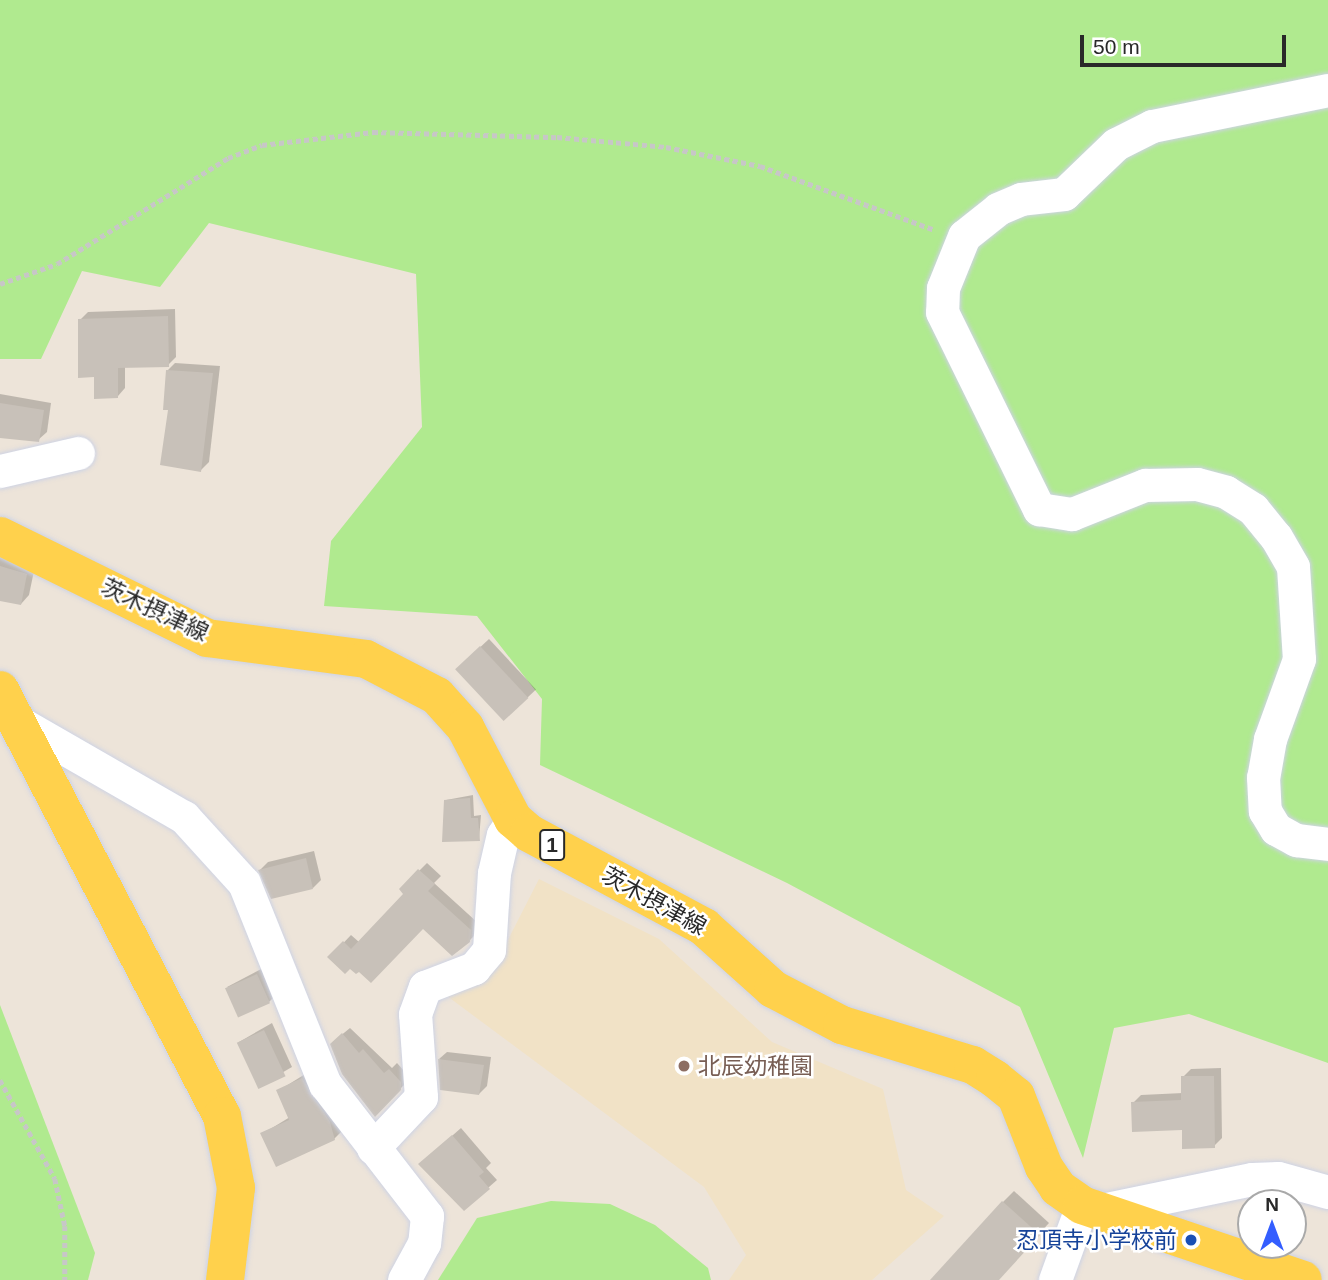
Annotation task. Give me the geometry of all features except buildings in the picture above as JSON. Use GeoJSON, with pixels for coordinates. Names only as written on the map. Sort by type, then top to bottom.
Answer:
{"type":"FeatureCollection","features":[{"type":"Feature","properties":{"kind":"main road","name":"茨木摂津線"},"geometry":{"type":"LineString","coordinates":[[0,536],[207,638],[366,659],[419,685],[453,710],[513,819],[529,833],[704,927],[784,995],[842,1025],[973,1065],[995,1079],[1016,1096],[1044,1167],[1058,1188],[1092,1207],[1303,1280]]}},
{"type":"Feature","properties":{"kind":"main road"},"geometry":{"type":"LineString","coordinates":[[8,705],[222,1116],[236,1188],[225,1280]]}},
{"type":"Feature","properties":{"kind":"street"},"geometry":{"type":"LineString","coordinates":[[1328,90],[1152,126],[1116,144],[1064,194],[1021,199],[998,209],[964,236],[943,288],[942,312],[947,331],[994,415],[1039,509],[1072,514],[1145,485],[1197,484],[1226,492],[1253,509],[1276,537],[1293,567],[1300,659],[1270,739],[1263,777],[1265,811],[1276,829],[1296,840],[1328,844]]}},
{"type":"Feature","properties":{"kind":"street"},"geometry":{"type":"LineString","coordinates":[[0,471],[78,453]]}},
{"type":"Feature","properties":{"kind":"street"},"geometry":{"type":"LineString","coordinates":[[8,705],[184,817],[244,883],[318,1069],[373,1148],[427,1216],[424,1243],[404,1280]]}},
{"type":"Feature","properties":{"kind":"street"},"geometry":{"type":"LineString","coordinates":[[373,1148],[421,1097],[415,1014],[425,987],[474,968],[489,950],[494,873],[503,835],[513,819]]}},
{"type":"Feature","properties":{"kind":"street"},"geometry":{"type":"LineString","coordinates":[[1055,1280],[1092,1207],[1252,1179],[1278,1178],[1328,1192]]}},
{"type":"Feature","properties":{"kind":"path"},"geometry":{"type":"LineString","coordinates":[[0,284],[57,264],[228,158],[262,145],[373,132],[557,137],[666,147],[760,166],[923,228],[964,236]]}},
{"type":"Feature","properties":{"kind":"path"},"geometry":{"type":"LineString","coordinates":[[0,1080],[55,1179],[65,1226],[65,1280]]}},
{"type":"Feature","properties":{"kind":"shaded area","name":"北辰幼稚園"},"geometry":{"type":"Polygon","coordinates":[[[539,879],[659,939],[772,1042],[883,1089],[906,1190],[944,1216],[872,1280],[729,1280],[746,1255],[704,1187],[443,993],[492,971],[539,879]]]}},
{"type":"Feature","properties":{"kind":"green space"},"geometry":{"type":"Polygon","coordinates":[[[0,0],[1328,0],[1328,1063],[1189,1014],[1114,1028],[1083,1158],[1020,1007],[787,883],[540,765],[542,699],[477,616],[324,606],[331,541],[422,427],[416,274],[209,223],[160,287],[82,271],[41,359],[0,359],[0,0]]]}},
{"type":"Feature","properties":{"kind":"green space"},"geometry":{"type":"Polygon","coordinates":[[[0,1005],[95,1253],[88,1280],[0,1280],[0,1005]]]}},
{"type":"Feature","properties":{"kind":"green space"},"geometry":{"type":"Polygon","coordinates":[[[551,1201],[610,1204],[655,1225],[708,1268],[711,1280],[438,1280],[477,1218],[551,1201]]]}},
{"type":"Feature","properties":{"kind":"place","name":"北辰幼稚園"},"geometry":{"type":"Point","coordinates":[684,1066]}},
{"type":"Feature","properties":{"kind":"place","name":"忍頂寺小学校前"},"geometry":{"type":"Point","coordinates":[1191,1240]}}]}
